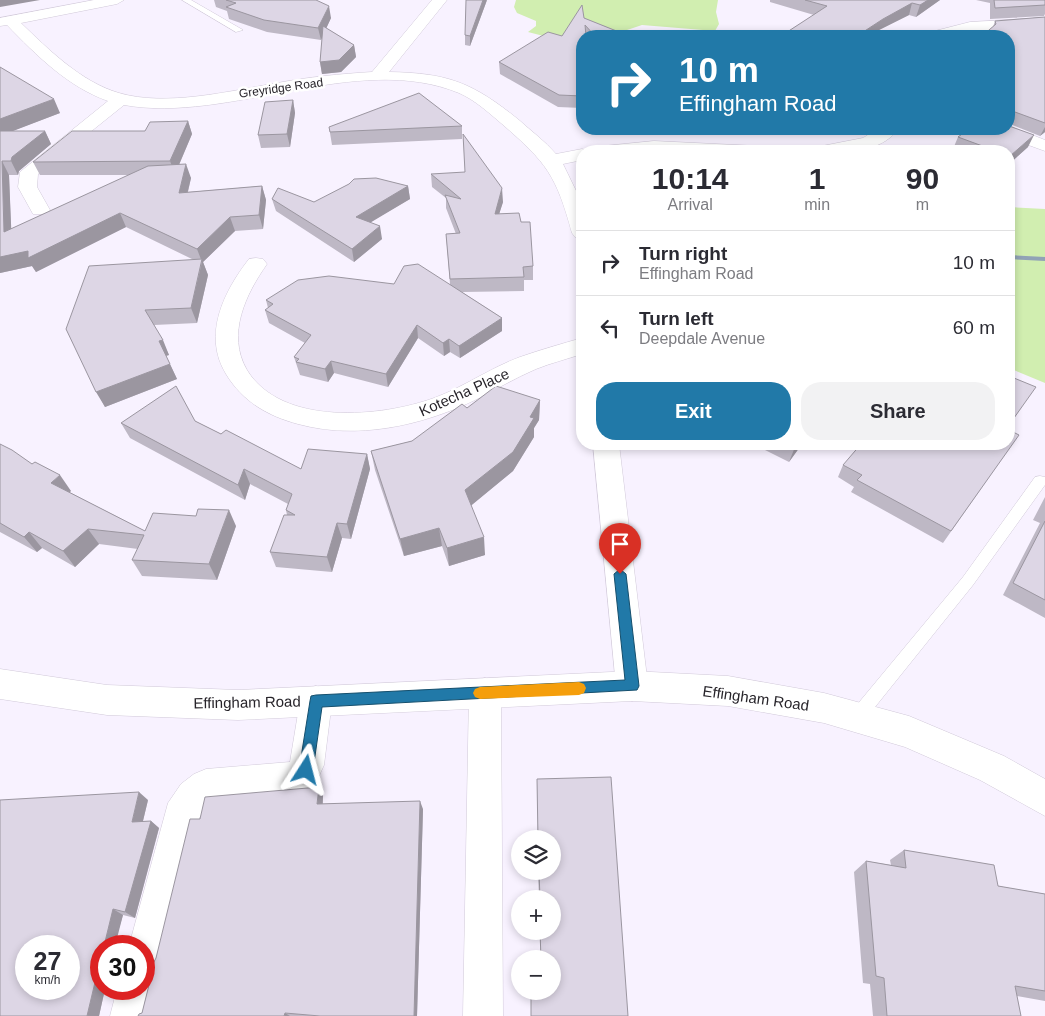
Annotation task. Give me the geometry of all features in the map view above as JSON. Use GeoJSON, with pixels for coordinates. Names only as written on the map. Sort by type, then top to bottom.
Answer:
{"type":"FeatureCollection","features":[{"type":"Feature","properties":{"kind":"street"},"geometry":{"type":"LineString","coordinates":[[6,21],[117,0]]}},
{"type":"Feature","properties":{"kind":"street"},"geometry":{"type":"LineString","coordinates":[[377,76],[436,2]]}},
{"type":"Feature","properties":{"kind":"street","name":"Greyridge Road"},"geometry":{"type":"LineString","coordinates":[[6,21],[86,86],[121,99],[166,103],[190,102],[377,76],[429,80],[464,89],[496,110],[552,160]]}},
{"type":"Feature","properties":{"kind":"street"},"geometry":{"type":"LineString","coordinates":[[960,30],[1045,22]]}},
{"type":"Feature","properties":{"kind":"street"},"geometry":{"type":"LineString","coordinates":[[40,210],[26,188],[26,179],[29,172],[121,99]]}},
{"type":"Feature","properties":{"kind":"street"},"geometry":{"type":"LineString","coordinates":[[1015,134],[1045,146]]}},
{"type":"Feature","properties":{"kind":"street"},"geometry":{"type":"LineString","coordinates":[[854,145],[869,142],[880,135]]}},
{"type":"Feature","properties":{"kind":"street"},"geometry":{"type":"LineString","coordinates":[[576,156],[552,160],[576,211]]}},
{"type":"Feature","properties":{"kind":"street","name":"Kotecha Place"},"geometry":{"type":"LineString","coordinates":[[256,264],[238,290],[229,317],[229,345],[234,370],[251,392],[271,406],[298,416],[337,422],[376,422],[412,414],[460,397],[528,364],[576,348]]}},
{"type":"Feature","properties":{"kind":"street"},"geometry":{"type":"LineString","coordinates":[[607,450],[632,686]]}},
{"type":"Feature","properties":{"kind":"street","name":"Effingham Road"},"geometry":{"type":"LineString","coordinates":[[0,684],[107,700],[238,705],[632,686],[728,692],[824,708],[909,732],[992,768],[1045,798]]}},
{"type":"Feature","properties":{"kind":"street"},"geometry":{"type":"LineString","coordinates":[[484,1016],[485,693]]}},
{"type":"Feature","properties":{"kind":"street"},"geometry":{"type":"LineString","coordinates":[[151,935],[181,816],[186,804],[206,786],[293,778],[304,773],[308,765],[316,701]]}},
{"type":"Feature","properties":{"kind":"street"},"geometry":{"type":"LineString","coordinates":[[130,1016],[134,1000]]}},
{"type":"Feature","properties":{"kind":"lane"},"geometry":{"type":"LineString","coordinates":[[186,0],[239,30]]}},
{"type":"Feature","properties":{"kind":"lane"},"geometry":{"type":"LineString","coordinates":[[857,717],[968,581],[1040,481]]}},
{"type":"Feature","properties":{"kind":"green space"},"geometry":{"type":"Polygon","coordinates":[[[516,0],[718,0],[716,12],[719,24],[716,30],[642,25],[627,30],[576,30],[576,44],[528,32],[536,26],[536,21],[517,13],[514,7],[516,0]]]}},
{"type":"Feature","properties":{"kind":"green space"},"geometry":{"type":"Polygon","coordinates":[[[1015,207],[1045,209],[1045,383],[1015,370],[1015,207]]]}},
{"type":"Feature","properties":{"kind":"building"},"geometry":{"type":"Polygon","coordinates":[[[226,0],[316,0],[329,6],[318,28],[264,20],[226,7],[236,3],[226,0]]]}},
{"type":"Feature","properties":{"kind":"building"},"geometry":{"type":"Polygon","coordinates":[[[466,0],[483,0],[470,36],[465,35],[466,0]]]}},
{"type":"Feature","properties":{"kind":"building"},"geometry":{"type":"Polygon","coordinates":[[[805,0],[928,0],[920,5],[912,3],[866,30],[790,30],[827,6],[805,0]]]}},
{"type":"Feature","properties":{"kind":"building"},"geometry":{"type":"Polygon","coordinates":[[[994,0],[1045,0],[1045,5],[995,8],[994,0]]]}},
{"type":"Feature","properties":{"kind":"building"},"geometry":{"type":"Polygon","coordinates":[[[582,5],[584,18],[614,30],[590,30],[585,25],[585,30],[576,30],[576,96],[559,95],[499,62],[548,32],[562,36],[582,5]]]}},
{"type":"Feature","properties":{"kind":"building"},"geometry":{"type":"Polygon","coordinates":[[[1045,17],[1045,123],[1015,112],[1015,30],[989,30],[996,24],[995,21],[1045,17]]]}},
{"type":"Feature","properties":{"kind":"building"},"geometry":{"type":"Polygon","coordinates":[[[323,26],[354,45],[339,60],[320,62],[323,26]]]}},
{"type":"Feature","properties":{"kind":"building"},"geometry":{"type":"Polygon","coordinates":[[[0,67],[54,99],[0,119],[0,67]]]}},
{"type":"Feature","properties":{"kind":"building"},"geometry":{"type":"Polygon","coordinates":[[[419,93],[462,126],[330,132],[329,127],[419,93]]]}},
{"type":"Feature","properties":{"kind":"building"},"geometry":{"type":"Polygon","coordinates":[[[293,100],[287,134],[258,135],[265,102],[293,100]]]}},
{"type":"Feature","properties":{"kind":"building"},"geometry":{"type":"Polygon","coordinates":[[[188,121],[170,161],[33,162],[72,131],[145,131],[150,122],[188,121]]]}},
{"type":"Feature","properties":{"kind":"building"},"geometry":{"type":"Polygon","coordinates":[[[1015,128],[1034,135],[1015,152],[1015,145],[980,145],[958,137],[961,135],[1015,135],[1015,128]]]}},
{"type":"Feature","properties":{"kind":"building"},"geometry":{"type":"Polygon","coordinates":[[[0,131],[45,131],[12,157],[11,161],[2,161],[4,232],[148,166],[186,164],[179,193],[262,186],[259,215],[230,217],[197,249],[120,213],[28,258],[28,251],[0,257],[0,131]]]}},
{"type":"Feature","properties":{"kind":"building"},"geometry":{"type":"Polygon","coordinates":[[[463,134],[502,188],[495,214],[519,213],[521,222],[530,222],[533,266],[523,267],[524,277],[450,279],[446,234],[460,233],[445,195],[461,199],[431,174],[465,172],[463,134]]]}},
{"type":"Feature","properties":{"kind":"building"},"geometry":{"type":"Polygon","coordinates":[[[376,178],[408,186],[356,217],[380,226],[352,249],[272,199],[278,188],[314,202],[349,184],[354,179],[376,178]]]}},
{"type":"Feature","properties":{"kind":"building"},"geometry":{"type":"Polygon","coordinates":[[[202,259],[191,308],[145,310],[163,340],[159,341],[170,364],[96,392],[66,329],[89,266],[202,259]]]}},
{"type":"Feature","properties":{"kind":"building"},"geometry":{"type":"Polygon","coordinates":[[[418,264],[502,318],[459,346],[449,339],[443,343],[417,325],[386,374],[331,361],[325,369],[296,362],[299,359],[294,357],[311,335],[265,310],[273,304],[266,300],[298,280],[329,276],[394,284],[404,266],[418,264]]]}},
{"type":"Feature","properties":{"kind":"building"},"geometry":{"type":"Polygon","coordinates":[[[1015,378],[1036,387],[1015,417],[1015,378]]]}},
{"type":"Feature","properties":{"kind":"building"},"geometry":{"type":"Polygon","coordinates":[[[176,386],[195,421],[221,434],[226,430],[301,469],[308,449],[367,454],[347,524],[337,523],[327,557],[270,552],[284,515],[295,515],[286,510],[292,494],[244,469],[238,485],[121,423],[176,386]]]}},
{"type":"Feature","properties":{"kind":"building"},"geometry":{"type":"Polygon","coordinates":[[[496,386],[540,400],[530,417],[534,418],[513,452],[465,490],[484,537],[447,548],[439,528],[400,539],[371,451],[412,441],[462,404],[467,408],[496,386]]]}},
{"type":"Feature","properties":{"kind":"building"},"geometry":{"type":"Polygon","coordinates":[[[0,444],[32,464],[35,462],[60,475],[51,483],[145,531],[153,513],[196,516],[198,509],[229,510],[209,564],[132,560],[144,535],[88,529],[63,551],[29,532],[24,537],[0,523],[0,444]]]}},
{"type":"Feature","properties":{"kind":"building"},"geometry":{"type":"Polygon","coordinates":[[[856,450],[1008,450],[951,531],[857,480],[862,475],[843,465],[856,450]]]}},
{"type":"Feature","properties":{"kind":"building"},"geometry":{"type":"Polygon","coordinates":[[[1045,521],[1045,600],[1013,583],[1045,521]]]}},
{"type":"Feature","properties":{"kind":"building"},"geometry":{"type":"Polygon","coordinates":[[[611,777],[628,1016],[531,1016],[531,1000],[561,1000],[561,950],[541,950],[540,940],[561,940],[561,890],[540,890],[539,880],[561,880],[561,830],[538,830],[537,779],[611,777]]]}},
{"type":"Feature","properties":{"kind":"building"},"geometry":{"type":"Polygon","coordinates":[[[319,787],[317,804],[420,801],[414,1016],[320,1016],[285,1013],[284,1016],[138,1016],[142,1013],[145,1000],[155,1000],[155,960],[190,819],[200,819],[205,797],[319,787]]]}},
{"type":"Feature","properties":{"kind":"building"},"geometry":{"type":"Polygon","coordinates":[[[139,792],[132,822],[151,821],[125,912],[113,909],[107,935],[90,935],[91,1000],[87,1016],[0,1016],[0,800],[139,792]]]}},
{"type":"Feature","properties":{"kind":"building"},"geometry":{"type":"Polygon","coordinates":[[[904,850],[994,865],[998,886],[1045,894],[1045,991],[1015,986],[1021,1016],[887,1016],[884,978],[876,976],[866,861],[906,868],[904,850]]]}},
{"type":"Feature","properties":{"kind":"waterway"},"geometry":{"type":"LineString","coordinates":[[1015,257],[1045,259]]}},
{"type":"Feature","properties":{"kind":"slow traffic"},"geometry":{"type":"LineString","coordinates":[[480,693],[579,688]]}},
{"type":"Feature","properties":{"kind":"route"},"geometry":{"type":"LineString","coordinates":[[306,770],[316,701],[632,686],[620,574]]}}]}
